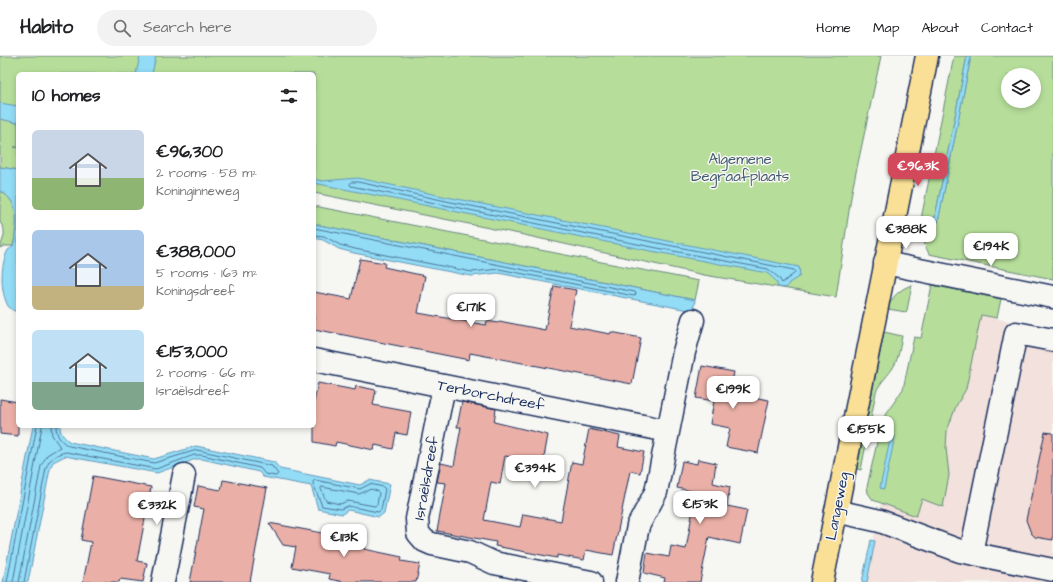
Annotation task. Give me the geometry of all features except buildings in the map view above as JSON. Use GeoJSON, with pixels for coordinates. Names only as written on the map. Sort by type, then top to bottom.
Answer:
{"type":"FeatureCollection","features":[{"type":"Feature","properties":{"kind":"main road","name":"Langeweg"},"geometry":{"type":"LineString","coordinates":[[822,582],[926,56]]}},
{"type":"Feature","properties":{"kind":"street"},"geometry":{"type":"LineString","coordinates":[[885,263],[1053,297]]}},
{"type":"Feature","properties":{"kind":"street"},"geometry":{"type":"LineString","coordinates":[[628,582],[638,526],[656,492],[684,352],[693,320]]}},
{"type":"Feature","properties":{"kind":"street"},"geometry":{"type":"LineString","coordinates":[[971,553],[1016,333],[1053,340]]}},
{"type":"Feature","properties":{"kind":"street","name":"Terborchdreef"},"geometry":{"type":"LineString","coordinates":[[316,360],[668,431]]}},
{"type":"Feature","properties":{"kind":"street","name":"Israëlsdreef"},"geometry":{"type":"LineString","coordinates":[[444,386],[417,519],[418,533],[425,541],[432,544],[470,552],[494,563],[503,573],[591,582]]}},
{"type":"Feature","properties":{"kind":"street"},"geometry":{"type":"LineString","coordinates":[[163,582],[184,475]]}},
{"type":"Feature","properties":{"kind":"street"},"geometry":{"type":"LineString","coordinates":[[836,511],[880,521],[947,547],[1053,570]]}},
{"type":"Feature","properties":{"kind":"shaded area"},"geometry":{"type":"Polygon","coordinates":[[[928,305],[1053,330],[1053,582],[865,582],[893,435],[903,428],[928,305]]]}},
{"type":"Feature","properties":{"kind":"green space","name":"Algemene Begraafplaats"},"geometry":{"type":"Polygon","coordinates":[[[0,56],[881,56],[852,191],[836,297],[704,275],[524,235],[316,193],[316,72],[16,72],[16,147],[14,147],[16,148],[16,170],[0,167],[0,56]]]}},
{"type":"Feature","properties":{"kind":"green space"},"geometry":{"type":"Polygon","coordinates":[[[954,56],[967,56],[934,222],[938,222],[971,56],[1053,56],[1053,279],[929,254],[922,235],[921,225],[954,56]]]}},
{"type":"Feature","properties":{"kind":"green space"},"geometry":{"type":"Polygon","coordinates":[[[0,191],[12,201],[15,208],[16,231],[13,246],[4,246],[0,248],[4,236],[4,229],[0,222],[0,191]]]}},
{"type":"Feature","properties":{"kind":"green space"},"geometry":{"type":"Polygon","coordinates":[[[316,206],[699,281],[695,300],[316,224],[316,206]]]}},
{"type":"Feature","properties":{"kind":"green space"},"geometry":{"type":"Polygon","coordinates":[[[912,285],[906,312],[888,309],[891,301],[897,294],[904,288],[912,285]]]}},
{"type":"Feature","properties":{"kind":"green space"},"geometry":{"type":"Polygon","coordinates":[[[932,285],[1001,299],[997,318],[981,315],[966,389],[956,406],[947,431],[946,448],[949,475],[943,507],[922,499],[916,516],[873,500],[868,493],[867,487],[882,420],[903,389],[914,337],[921,338],[932,285]]]}},
{"type":"Feature","properties":{"kind":"green space"},"geometry":{"type":"Polygon","coordinates":[[[884,332],[902,336],[896,363],[876,392],[861,470],[857,469],[884,332]]]}},
{"type":"Feature","properties":{"kind":"water"},"geometry":{"type":"Polygon","coordinates":[[[140,56],[156,56],[152,72],[136,72],[140,56]]]}},
{"type":"Feature","properties":{"kind":"water"},"geometry":{"type":"Polygon","coordinates":[[[967,56],[971,56],[938,222],[934,222],[967,56]]]}},
{"type":"Feature","properties":{"kind":"water"},"geometry":{"type":"Polygon","coordinates":[[[0,103],[16,106],[16,123],[0,119],[0,103]]]}},
{"type":"Feature","properties":{"kind":"water"},"geometry":{"type":"Polygon","coordinates":[[[0,167],[16,170],[16,215],[10,199],[0,191],[0,167]]]}},
{"type":"Feature","properties":{"kind":"water"},"geometry":{"type":"Polygon","coordinates":[[[358,178],[799,267],[800,276],[789,283],[786,288],[778,287],[776,281],[767,273],[316,183],[316,180],[322,181],[358,178]]]}},
{"type":"Feature","properties":{"kind":"water"},"geometry":{"type":"Polygon","coordinates":[[[16,221],[16,312],[8,306],[2,286],[2,270],[5,256],[8,250],[13,246],[16,221]]]}},
{"type":"Feature","properties":{"kind":"water"},"geometry":{"type":"Polygon","coordinates":[[[316,224],[695,300],[693,311],[498,273],[471,276],[354,253],[339,249],[323,240],[316,238],[316,224]]]}},
{"type":"Feature","properties":{"kind":"water"},"geometry":{"type":"Polygon","coordinates":[[[33,428],[60,428],[64,437],[70,442],[154,459],[196,446],[274,462],[280,469],[360,485],[369,480],[390,484],[384,513],[379,517],[348,510],[342,514],[318,509],[311,486],[263,477],[259,472],[202,459],[196,459],[157,473],[65,456],[53,462],[50,469],[28,582],[3,582],[33,428]]]}},
{"type":"Feature","properties":{"kind":"water"},"geometry":{"type":"Polygon","coordinates":[[[891,435],[895,436],[884,489],[880,488],[891,435]]]}},
{"type":"Feature","properties":{"kind":"water"},"geometry":{"type":"Polygon","coordinates":[[[871,540],[875,541],[867,582],[862,582],[871,540]]]}}]}
